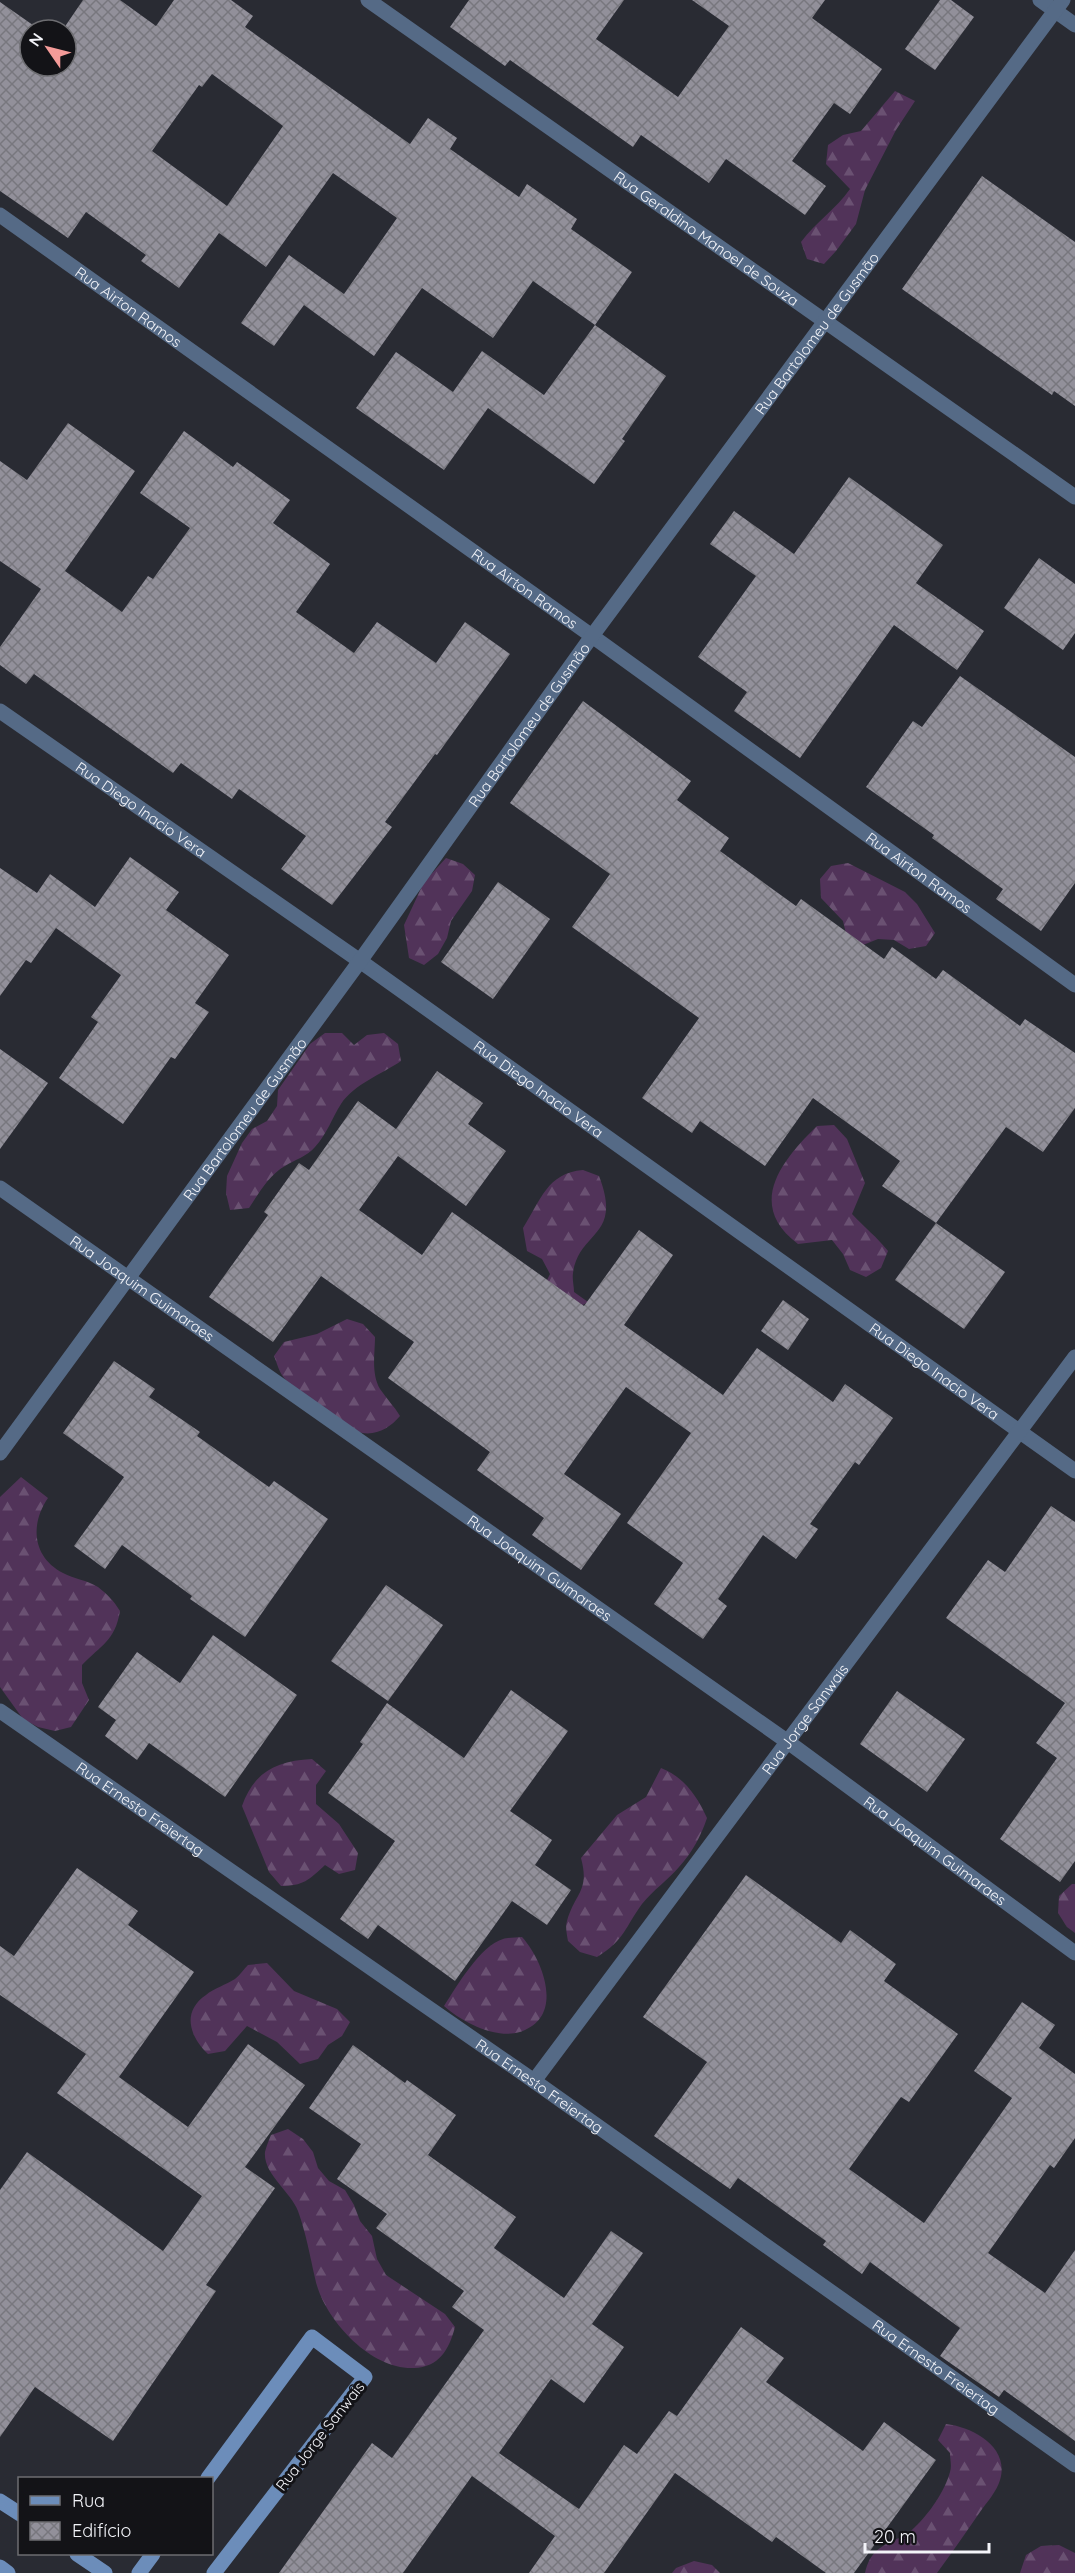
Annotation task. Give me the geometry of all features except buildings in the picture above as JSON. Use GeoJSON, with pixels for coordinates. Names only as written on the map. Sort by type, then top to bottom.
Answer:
{"type":"FeatureCollection","features":[{"type":"Feature","properties":{"kind":"street","name":"Rua Geraldino Manoel de Souza"},"geometry":{"type":"LineString","coordinates":[[368,0],[1075,497]]}},
{"type":"Feature","properties":{"kind":"street"},"geometry":{"type":"LineString","coordinates":[[1040,0],[1059,5],[1075,25]]}},
{"type":"Feature","properties":{"kind":"street","name":"Rua Bartolomeu de Gusmão"},"geometry":{"type":"LineString","coordinates":[[0,1453],[360,961],[592,636],[1059,5]]}},
{"type":"Feature","properties":{"kind":"street","name":"Rua Airton Ramos"},"geometry":{"type":"LineString","coordinates":[[0,215],[592,636],[1075,985]]}},
{"type":"Feature","properties":{"kind":"street","name":"Rua Diego Inacio Vera"},"geometry":{"type":"LineString","coordinates":[[0,711],[360,961],[1075,1471]]}},
{"type":"Feature","properties":{"kind":"street","name":"Rua Joaquim Guimaraes"},"geometry":{"type":"LineString","coordinates":[[0,1188],[788,1743],[1075,1953]]}},
{"type":"Feature","properties":{"kind":"street","name":"Rua Jorge Sanwais"},"geometry":{"type":"LineString","coordinates":[[534,2081],[1021,1433],[1075,1357]]}},
{"type":"Feature","properties":{"kind":"street","name":"Rua Ernesto Freiertag"},"geometry":{"type":"LineString","coordinates":[[0,1711],[534,2081],[1075,2465]]}},
{"type":"Feature","properties":{"kind":"street","name":"Rua Jorge Sanwais"},"geometry":{"type":"LineString","coordinates":[[209,2477],[312,2337],[365,2377],[214,2573]]}},
{"type":"Feature","properties":{"kind":"street"},"geometry":{"type":"LineString","coordinates":[[0,2501],[18,2513]]}},
{"type":"Feature","properties":{"kind":"street"},"geometry":{"type":"LineString","coordinates":[[80,2555],[105,2573]]}},
{"type":"Feature","properties":{"kind":"street"},"geometry":{"type":"LineString","coordinates":[[139,2573],[152,2555]]}},
{"type":"Feature","properties":{"kind":"street"},"geometry":{"type":"LineString","coordinates":[[0,2567],[8,2573]]}},
{"type":"Feature","properties":{"kind":"green space"},"geometry":{"type":"Polygon","coordinates":[[[895,91],[915,101],[896,130],[865,190],[856,224],[824,264],[807,259],[801,242],[850,189],[826,164],[828,145],[843,135],[861,131],[895,91]]]}},
{"type":"Feature","properties":{"kind":"green space"},"geometry":{"type":"Polygon","coordinates":[[[446,858],[463,864],[475,875],[472,891],[451,921],[447,938],[438,954],[424,965],[409,958],[404,925],[424,882],[446,858]]]}},
{"type":"Feature","properties":{"kind":"green space"},"geometry":{"type":"Polygon","coordinates":[[[848,863],[905,892],[917,904],[935,933],[926,946],[909,949],[894,940],[878,939],[863,945],[847,938],[843,921],[821,898],[820,879],[831,866],[848,863]]]}},
{"type":"Feature","properties":{"kind":"green space"},"geometry":{"type":"Polygon","coordinates":[[[325,1033],[342,1033],[354,1045],[367,1035],[384,1033],[398,1044],[401,1061],[353,1091],[341,1104],[315,1147],[274,1174],[249,1208],[230,1210],[226,1193],[227,1176],[242,1143],[252,1129],[267,1121],[277,1106],[278,1090],[310,1044],[325,1033]]]}},
{"type":"Feature","properties":{"kind":"green space"},"geometry":{"type":"Polygon","coordinates":[[[834,1125],[847,1139],[865,1183],[852,1214],[888,1251],[881,1268],[866,1277],[850,1270],[843,1254],[832,1240],[798,1244],[782,1229],[774,1214],[772,1199],[774,1184],[781,1168],[817,1126],[834,1125]]]}},
{"type":"Feature","properties":{"kind":"green space"},"geometry":{"type":"Polygon","coordinates":[[[583,1170],[599,1176],[605,1196],[606,1211],[603,1223],[577,1259],[573,1273],[574,1292],[588,1302],[572,1311],[543,1288],[550,1274],[542,1259],[527,1251],[523,1228],[540,1198],[553,1182],[571,1172],[583,1170]]]}},
{"type":"Feature","properties":{"kind":"green space"},"geometry":{"type":"Polygon","coordinates":[[[347,1319],[363,1324],[375,1337],[374,1363],[377,1383],[400,1416],[391,1425],[374,1433],[355,1431],[330,1415],[284,1378],[274,1356],[284,1342],[317,1334],[347,1319]]]}},
{"type":"Feature","properties":{"kind":"green space"},"geometry":{"type":"Polygon","coordinates":[[[21,1477],[48,1498],[38,1518],[37,1529],[37,1539],[45,1558],[63,1573],[98,1587],[120,1611],[111,1636],[82,1665],[82,1683],[89,1700],[71,1727],[55,1731],[38,1727],[23,1719],[0,1687],[0,1497],[21,1477]]]}},
{"type":"Feature","properties":{"kind":"green space"},"geometry":{"type":"Polygon","coordinates":[[[312,1759],[326,1771],[316,1785],[316,1804],[339,1824],[358,1853],[355,1870],[339,1874],[325,1865],[305,1881],[295,1885],[281,1886],[269,1872],[242,1806],[253,1785],[268,1770],[288,1762],[312,1759]]]}},
{"type":"Feature","properties":{"kind":"green space"},"geometry":{"type":"Polygon","coordinates":[[[661,1768],[683,1782],[699,1802],[707,1818],[702,1831],[684,1862],[642,1904],[624,1933],[613,1945],[597,1957],[580,1952],[568,1941],[566,1926],[583,1885],[581,1858],[617,1815],[646,1797],[661,1768]]]}},
{"type":"Feature","properties":{"kind":"green space"},"geometry":{"type":"Polygon","coordinates":[[[1075,1884],[1075,1933],[1067,1927],[1058,1913],[1059,1896],[1075,1884]]]}},
{"type":"Feature","properties":{"kind":"green space"},"geometry":{"type":"Polygon","coordinates":[[[522,1937],[536,1958],[546,1985],[544,2011],[537,2022],[525,2030],[504,2034],[471,2024],[444,2006],[462,1978],[486,1950],[503,1939],[522,1937]]]}},
{"type":"Feature","properties":{"kind":"green space"},"geometry":{"type":"Polygon","coordinates":[[[267,1963],[294,1991],[337,2009],[350,2022],[342,2036],[328,2045],[318,2059],[300,2064],[277,2042],[247,2026],[225,2051],[208,2054],[197,2040],[193,2032],[191,2017],[198,2002],[213,1990],[235,1979],[248,1965],[267,1963]]]}},
{"type":"Feature","properties":{"kind":"green space"},"geometry":{"type":"Polygon","coordinates":[[[288,2129],[303,2139],[313,2152],[318,2168],[329,2181],[345,2190],[360,2221],[372,2236],[377,2259],[386,2275],[445,2314],[455,2327],[450,2343],[436,2361],[423,2367],[397,2366],[365,2351],[338,2325],[320,2293],[298,2211],[268,2168],[265,2152],[271,2135],[288,2129]]]}},
{"type":"Feature","properties":{"kind":"green space"},"geometry":{"type":"Polygon","coordinates":[[[946,2424],[978,2434],[994,2449],[1000,2458],[1002,2468],[997,2488],[937,2573],[865,2573],[873,2554],[915,2527],[926,2516],[940,2494],[951,2467],[950,2453],[938,2440],[946,2424]]]}},
{"type":"Feature","properties":{"kind":"green space"},"geometry":{"type":"Polygon","coordinates":[[[1059,2545],[1075,2553],[1075,2573],[1020,2573],[1026,2555],[1041,2546],[1059,2545]]]}},
{"type":"Feature","properties":{"kind":"green space"},"geometry":{"type":"Polygon","coordinates":[[[694,2561],[712,2565],[720,2573],[672,2573],[676,2568],[694,2561]]]}}]}
